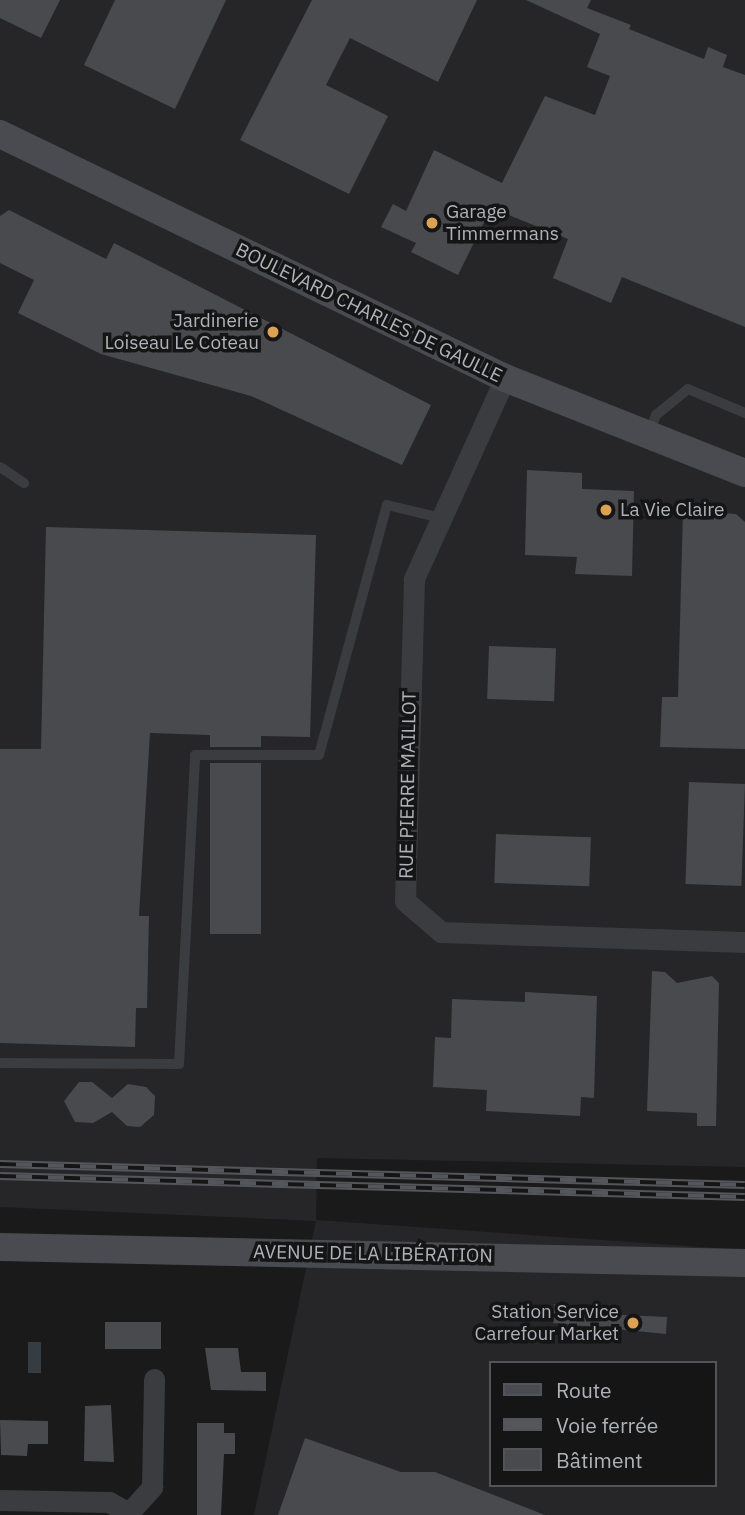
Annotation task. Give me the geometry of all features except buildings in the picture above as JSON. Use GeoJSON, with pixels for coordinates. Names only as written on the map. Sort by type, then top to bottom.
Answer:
{"type":"FeatureCollection","features":[{"type":"Feature","properties":{"kind":"street","name":"BOULEVARD CHARLES DE GAULLE"},"geometry":{"type":"LineString","coordinates":[[0,134],[505,379],[745,473]]}},
{"type":"Feature","properties":{"kind":"street","name":"RUE PIERRE MAILLOT"},"geometry":{"type":"LineString","coordinates":[[505,379],[414,579],[405,901],[441,932],[745,942]]}},
{"type":"Feature","properties":{"kind":"street","name":"AVENUE DE LA LIBÉRATION"},"geometry":{"type":"LineString","coordinates":[[0,1247],[745,1263]]}},
{"type":"Feature","properties":{"kind":"street"},"geometry":{"type":"LineString","coordinates":[[0,1500],[109,1502],[127,1514],[152,1487],[154,1379]]}},
{"type":"Feature","properties":{"kind":"lane"},"geometry":{"type":"LineString","coordinates":[[649,436],[656,415],[688,389],[745,413]]}},
{"type":"Feature","properties":{"kind":"lane"},"geometry":{"type":"LineString","coordinates":[[0,467],[24,483]]}},
{"type":"Feature","properties":{"kind":"lane"},"geometry":{"type":"LineString","coordinates":[[0,1063],[179,1064],[195,755],[319,755],[387,505],[442,518]]}},
{"type":"Feature","properties":{"kind":"shaded area"},"geometry":{"type":"Polygon","coordinates":[[[0,0],[745,0],[745,1167],[317,1158],[316,1220],[745,1250],[745,1515],[254,1515],[316,1221],[0,1207],[0,0]]]}},
{"type":"Feature","properties":{"kind":"shaded area"},"geometry":{"type":"Polygon","coordinates":[[[28,1342],[41,1342],[41,1373],[28,1373],[28,1342]]]}},
{"type":"Feature","properties":{"kind":"railway"},"geometry":{"type":"LineString","coordinates":[[0,1164],[745,1185]]}},
{"type":"Feature","properties":{"kind":"railway"},"geometry":{"type":"LineString","coordinates":[[0,1176],[745,1197]]}},
{"type":"Feature","properties":{"kind":"place","name":"Garage Timmermans"},"geometry":{"type":"Point","coordinates":[432,223]}},
{"type":"Feature","properties":{"kind":"place","name":"Jardinerie Loiseau Le Coteau"},"geometry":{"type":"Point","coordinates":[273,332]}},
{"type":"Feature","properties":{"kind":"place","name":"La Vie Claire"},"geometry":{"type":"Point","coordinates":[606,510]}},
{"type":"Feature","properties":{"kind":"place","name":"Station Service Carrefour Market"},"geometry":{"type":"Point","coordinates":[633,1323]}}]}
